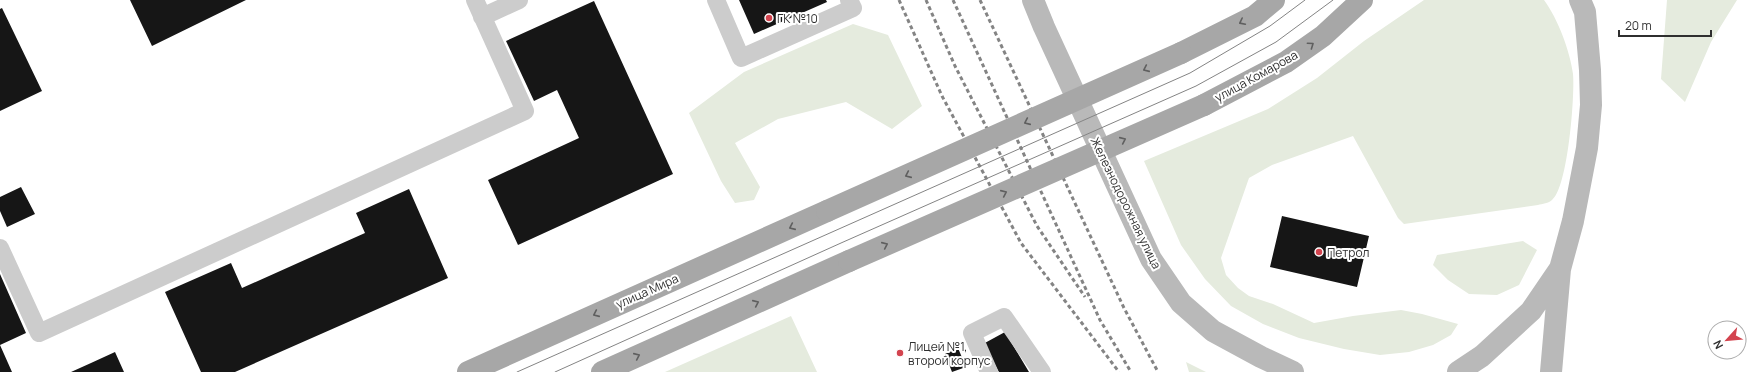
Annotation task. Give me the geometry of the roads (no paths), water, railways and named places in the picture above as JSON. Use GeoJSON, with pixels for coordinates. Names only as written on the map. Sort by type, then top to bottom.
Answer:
{"type":"FeatureCollection","features":[{"type":"Feature","properties":{"kind":"main road","name":"Железнодорожная улица"},"geometry":{"type":"LineString","coordinates":[[1034,0],[1048,35],[1151,259],[1181,303],[1213,331],[1261,357],[1293,372]]}},
{"type":"Feature","properties":{"kind":"main road","name":"улица Мира"},"geometry":{"type":"LineString","coordinates":[[468,372],[1181,53],[1255,16],[1274,0]]}},
{"type":"Feature","properties":{"kind":"main road","name":"улица Комарова"},"geometry":{"type":"LineString","coordinates":[[602,372],[849,261],[1204,105],[1286,62],[1323,36],[1362,0]]}},
{"type":"Feature","properties":{"kind":"main road"},"geometry":{"type":"LineString","coordinates":[[1551,372],[1560,269],[1573,222],[1587,148],[1591,105],[1590,70],[1580,4]]}},
{"type":"Feature","properties":{"kind":"main road"},"geometry":{"type":"LineString","coordinates":[[1458,372],[1482,356],[1531,311],[1560,269]]}},
{"type":"Feature","properties":{"kind":"lane"},"geometry":{"type":"LineString","coordinates":[[0,248],[39,333],[526,111],[474,0]]}},
{"type":"Feature","properties":{"kind":"lane"},"geometry":{"type":"LineString","coordinates":[[482,17],[519,0]]}},
{"type":"Feature","properties":{"kind":"lane"},"geometry":{"type":"LineString","coordinates":[[716,0],[741,58],[853,8],[849,0]]}},
{"type":"Feature","properties":{"kind":"lane"},"geometry":{"type":"LineString","coordinates":[[989,372],[972,333],[1004,317],[1042,372]]}},
{"type":"Feature","properties":{"kind":"tram line"},"geometry":{"type":"LineString","coordinates":[[517,372],[1190,73],[1270,26],[1305,0]]}},
{"type":"Feature","properties":{"kind":"tram line"},"geometry":{"type":"LineString","coordinates":[[555,372],[841,243],[1196,86],[1276,42],[1333,0]]}},
{"type":"Feature","properties":{"kind":"railway"},"geometry":{"type":"LineString","coordinates":[[899,0],[942,96],[1021,243],[1119,372]]}},
{"type":"Feature","properties":{"kind":"railway"},"geometry":{"type":"LineString","coordinates":[[926,0],[955,66],[1037,226],[1085,297]]}},
{"type":"Feature","properties":{"kind":"railway"},"geometry":{"type":"LineString","coordinates":[[953,0],[1100,320],[1131,372]]}},
{"type":"Feature","properties":{"kind":"railway"},"geometry":{"type":"LineString","coordinates":[[980,0],[1124,308],[1158,372]]}},
{"type":"Feature","properties":{"kind":"place","name":"ГК №10"},"geometry":{"type":"Point","coordinates":[769,18]}},
{"type":"Feature","properties":{"kind":"place","name":"Петрол"},"geometry":{"type":"Point","coordinates":[1319,252]}},
{"type":"Feature","properties":{"kind":"place","name":"Лицей №1, второй корпус"},"geometry":{"type":"Point","coordinates":[900,353]}}]}
